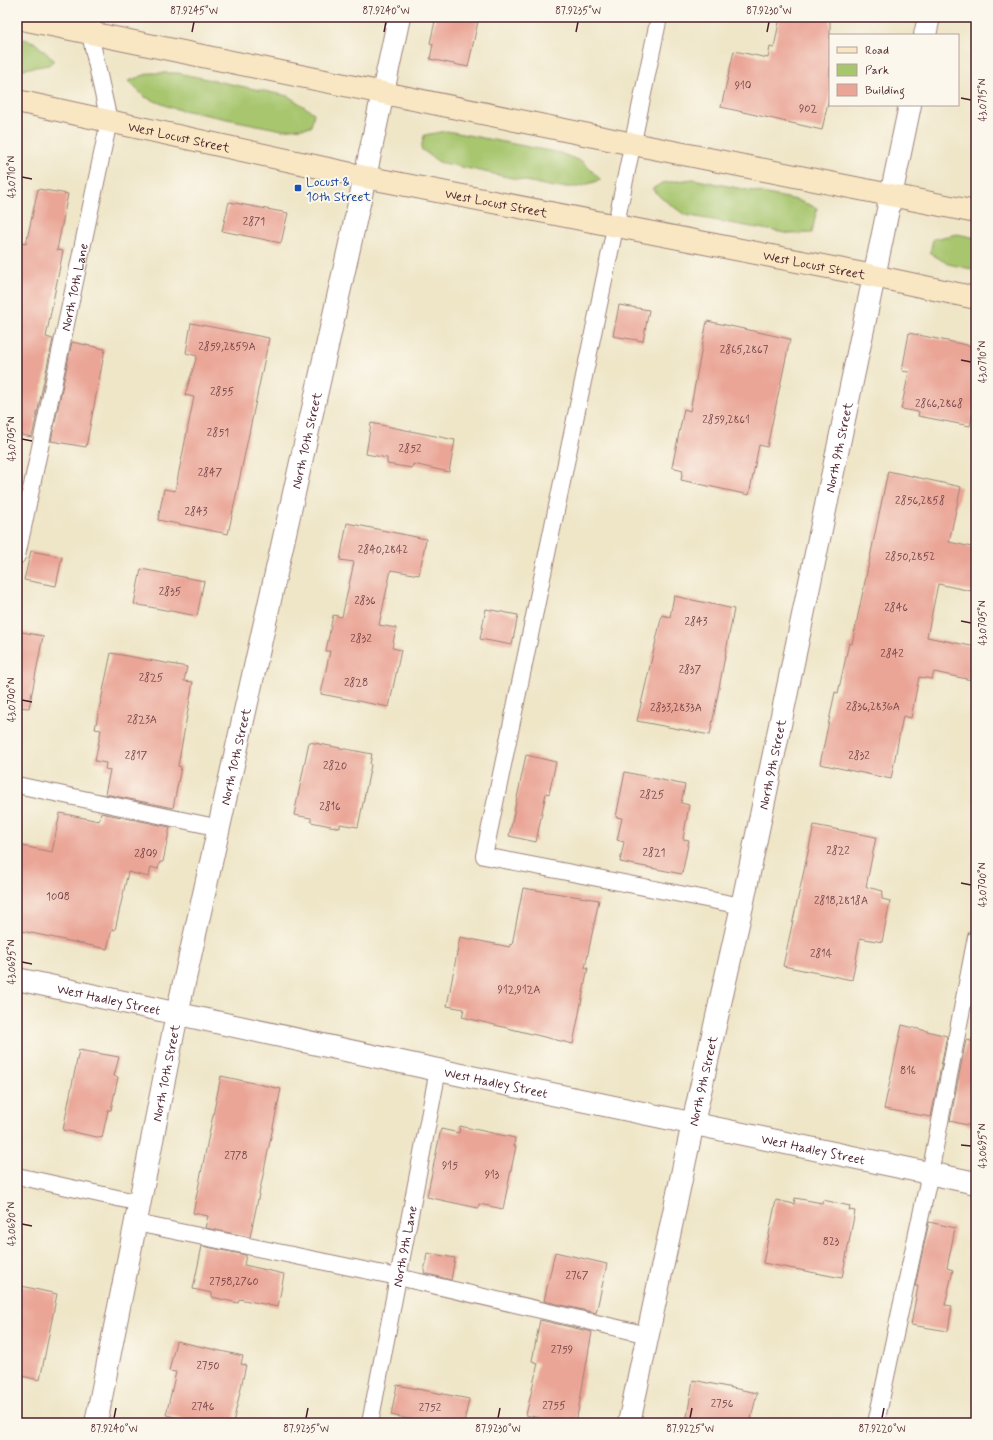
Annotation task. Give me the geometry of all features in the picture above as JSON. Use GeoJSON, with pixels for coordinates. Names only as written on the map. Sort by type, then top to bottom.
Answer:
{"type":"FeatureCollection","features":[{"type":"Feature","properties":{"kind":"main road"},"geometry":{"type":"LineString","coordinates":[[17,18],[91,25],[383,92],[633,144],[976,212]]}},
{"type":"Feature","properties":{"kind":"main road","name":"West Locust Street"},"geometry":{"type":"LineString","coordinates":[[17,101],[365,177],[874,276],[976,298]]}},
{"type":"Feature","properties":{"kind":"street","name":"North 10th Street"},"geometry":{"type":"LineString","coordinates":[[96,1423],[177,1014],[365,177],[398,17]]}},
{"type":"Feature","properties":{"kind":"street"},"geometry":{"type":"LineString","coordinates":[[925,34],[929,17]]}},
{"type":"Feature","properties":{"kind":"street","name":"North 9th Street"},"geometry":{"type":"LineString","coordinates":[[629,1423],[693,1123],[742,906],[910,106]]}},
{"type":"Feature","properties":{"kind":"street","name":"West Hadley Street"},"geometry":{"type":"LineString","coordinates":[[17,979],[438,1070],[976,1183]]}},
{"type":"Feature","properties":{"kind":"lane"},"geometry":{"type":"LineString","coordinates":[[659,17],[484,856],[742,906]]}},
{"type":"Feature","properties":{"kind":"lane","name":"North 10th Lane"},"geometry":{"type":"LineString","coordinates":[[17,556],[109,121],[91,25]]}},
{"type":"Feature","properties":{"kind":"lane"},"geometry":{"type":"LineString","coordinates":[[17,784],[220,828]]}},
{"type":"Feature","properties":{"kind":"lane"},"geometry":{"type":"LineString","coordinates":[[876,1423],[930,1173],[976,937]]}},
{"type":"Feature","properties":{"kind":"lane","name":"North 9th Lane"},"geometry":{"type":"LineString","coordinates":[[370,1423],[438,1070]]}},
{"type":"Feature","properties":{"kind":"lane"},"geometry":{"type":"LineString","coordinates":[[17,1176],[138,1213],[398,1277],[648,1335]]}},
{"type":"Feature","properties":{"kind":"green space"},"geometry":{"type":"Polygon","coordinates":[[[17,37],[34,42],[54,60],[49,65],[17,70],[17,37]]]}},
{"type":"Feature","properties":{"kind":"green space"},"geometry":{"type":"Polygon","coordinates":[[[150,73],[178,73],[288,96],[314,113],[311,127],[282,130],[172,108],[145,97],[128,81],[150,73]]]}},
{"type":"Feature","properties":{"kind":"green space"},"geometry":{"type":"Polygon","coordinates":[[[447,131],[560,153],[583,162],[601,180],[578,187],[553,187],[439,162],[421,149],[424,135],[447,131]]]}},
{"type":"Feature","properties":{"kind":"green space"},"geometry":{"type":"Polygon","coordinates":[[[693,179],[797,200],[817,208],[812,233],[791,234],[685,215],[660,197],[652,189],[662,183],[693,179]]]}},
{"type":"Feature","properties":{"kind":"green space"},"geometry":{"type":"Polygon","coordinates":[[[957,234],[976,238],[976,270],[948,264],[930,253],[933,239],[957,234]]]}},
{"type":"Feature","properties":{"kind":"building"},"geometry":{"type":"Polygon","coordinates":[[[436,17],[479,17],[468,67],[430,59],[433,44],[430,43],[436,17]]]}},
{"type":"Feature","properties":{"kind":"building"},"geometry":{"type":"Polygon","coordinates":[[[780,17],[830,17],[829,98],[822,130],[721,107],[734,51],[768,58],[770,47],[774,48],[780,17]]]}},
{"type":"Feature","properties":{"kind":"building"},"geometry":{"type":"Polygon","coordinates":[[[38,189],[68,194],[57,250],[63,251],[46,337],[53,339],[32,437],[17,434],[17,242],[26,244],[38,189]]]}},
{"type":"Feature","properties":{"kind":"building"},"geometry":{"type":"Polygon","coordinates":[[[229,202],[288,213],[281,243],[222,231],[229,202]]]}},
{"type":"Feature","properties":{"kind":"building"},"geometry":{"type":"Polygon","coordinates":[[[619,305],[649,310],[643,341],[613,336],[619,305]]]}},
{"type":"Feature","properties":{"kind":"building"},"geometry":{"type":"Polygon","coordinates":[[[707,321],[790,339],[767,447],[759,445],[749,495],[681,480],[683,470],[672,467],[684,409],[690,411],[707,321]]]}},
{"type":"Feature","properties":{"kind":"building"},"geometry":{"type":"Polygon","coordinates":[[[191,323],[269,338],[228,534],[158,520],[164,489],[175,491],[194,397],[185,395],[197,356],[186,353],[191,323]]]}},
{"type":"Feature","properties":{"kind":"building"},"geometry":{"type":"Polygon","coordinates":[[[909,333],[976,347],[976,397],[970,426],[918,416],[919,412],[901,409],[909,372],[902,371],[909,333]]]}},
{"type":"Feature","properties":{"kind":"building"},"geometry":{"type":"Polygon","coordinates":[[[72,342],[105,349],[86,447],[51,441],[72,342]]]}},
{"type":"Feature","properties":{"kind":"building"},"geometry":{"type":"Polygon","coordinates":[[[371,423],[455,440],[449,472],[413,464],[412,468],[387,464],[387,458],[366,454],[371,423]]]}},
{"type":"Feature","properties":{"kind":"building"},"geometry":{"type":"Polygon","coordinates":[[[888,471],[961,487],[949,542],[976,548],[976,592],[938,584],[927,637],[976,647],[976,681],[934,672],[932,679],[919,677],[911,718],[903,716],[891,779],[820,764],[835,692],[838,693],[849,643],[852,644],[888,471]]]}},
{"type":"Feature","properties":{"kind":"building"},"geometry":{"type":"Polygon","coordinates":[[[347,523],[426,539],[419,575],[391,570],[379,625],[396,628],[392,648],[401,650],[389,707],[321,694],[330,651],[326,651],[333,615],[342,617],[354,562],[340,560],[347,523]]]}},
{"type":"Feature","properties":{"kind":"building"},"geometry":{"type":"Polygon","coordinates":[[[31,551],[62,557],[56,586],[24,580],[31,551]]]}},
{"type":"Feature","properties":{"kind":"building"},"geometry":{"type":"Polygon","coordinates":[[[141,569],[204,581],[197,616],[134,604],[141,569]]]}},
{"type":"Feature","properties":{"kind":"building"},"geometry":{"type":"Polygon","coordinates":[[[674,596],[734,609],[710,735],[637,721],[662,615],[670,617],[674,596]]]}},
{"type":"Feature","properties":{"kind":"building"},"geometry":{"type":"Polygon","coordinates":[[[486,609],[518,615],[512,645],[480,639],[486,609]]]}},
{"type":"Feature","properties":{"kind":"building"},"geometry":{"type":"Polygon","coordinates":[[[17,631],[43,636],[29,708],[17,707],[17,631]]]}},
{"type":"Feature","properties":{"kind":"building"},"geometry":{"type":"Polygon","coordinates":[[[111,653],[187,667],[184,681],[193,682],[178,766],[181,767],[173,808],[105,794],[110,770],[105,769],[106,763],[95,761],[101,730],[95,729],[111,653]]]}},
{"type":"Feature","properties":{"kind":"building"},"geometry":{"type":"Polygon","coordinates":[[[309,742],[372,754],[358,827],[340,824],[340,828],[311,822],[311,818],[294,815],[309,742]]]}},
{"type":"Feature","properties":{"kind":"building"},"geometry":{"type":"Polygon","coordinates":[[[526,755],[556,762],[549,794],[546,793],[536,842],[509,836],[526,755]]]}},
{"type":"Feature","properties":{"kind":"building"},"geometry":{"type":"Polygon","coordinates":[[[625,772],[685,785],[681,803],[689,805],[683,839],[689,840],[682,874],[620,862],[624,842],[617,840],[622,818],[616,817],[625,772]]]}},
{"type":"Feature","properties":{"kind":"building"},"geometry":{"type":"Polygon","coordinates":[[[60,813],[99,821],[101,813],[170,827],[163,862],[160,862],[158,869],[151,867],[149,877],[128,872],[115,930],[112,929],[107,949],[17,930],[17,845],[52,852],[60,813]]]}},
{"type":"Feature","properties":{"kind":"building"},"geometry":{"type":"Polygon","coordinates":[[[814,825],[876,837],[866,887],[883,891],[882,899],[890,901],[882,942],[860,938],[852,980],[783,966],[814,825]]]}},
{"type":"Feature","properties":{"kind":"building"},"geometry":{"type":"Polygon","coordinates":[[[523,888],[599,900],[585,968],[588,968],[573,1044],[462,1017],[464,1009],[447,1006],[460,937],[510,947],[510,944],[512,945],[523,888]]]}},
{"type":"Feature","properties":{"kind":"building"},"geometry":{"type":"Polygon","coordinates":[[[902,1025],[947,1036],[931,1117],[884,1109],[902,1025]]]}},
{"type":"Feature","properties":{"kind":"building"},"geometry":{"type":"Polygon","coordinates":[[[966,1040],[976,1042],[976,1127],[950,1121],[966,1040]]]}},
{"type":"Feature","properties":{"kind":"building"},"geometry":{"type":"Polygon","coordinates":[[[79,1050],[119,1057],[114,1076],[118,1077],[111,1110],[108,1110],[102,1138],[63,1130],[79,1050]]]}},
{"type":"Feature","properties":{"kind":"building"},"geometry":{"type":"Polygon","coordinates":[[[221,1076],[281,1089],[250,1237],[205,1228],[208,1216],[193,1213],[221,1076]]]}},
{"type":"Feature","properties":{"kind":"building"},"geometry":{"type":"Polygon","coordinates":[[[460,1126],[515,1138],[514,1146],[516,1146],[503,1209],[479,1204],[478,1208],[427,1197],[441,1129],[459,1133],[460,1126]]]}},
{"type":"Feature","properties":{"kind":"building"},"geometry":{"type":"Polygon","coordinates":[[[795,1198],[822,1203],[823,1200],[850,1206],[849,1210],[855,1211],[842,1278],[763,1263],[776,1200],[794,1204],[795,1198]]]}},
{"type":"Feature","properties":{"kind":"building"},"geometry":{"type":"Polygon","coordinates":[[[929,1222],[955,1228],[947,1268],[953,1270],[945,1305],[952,1306],[948,1331],[911,1325],[918,1286],[915,1286],[929,1222]]]}},
{"type":"Feature","properties":{"kind":"building"},"geometry":{"type":"Polygon","coordinates":[[[202,1246],[246,1255],[244,1265],[284,1274],[278,1307],[239,1299],[238,1303],[212,1297],[212,1293],[193,1289],[202,1246]]]}},
{"type":"Feature","properties":{"kind":"building"},"geometry":{"type":"Polygon","coordinates":[[[555,1252],[607,1264],[596,1313],[544,1301],[555,1252]]]}},
{"type":"Feature","properties":{"kind":"building"},"geometry":{"type":"Polygon","coordinates":[[[427,1253],[455,1258],[451,1280],[424,1273],[427,1253]]]}},
{"type":"Feature","properties":{"kind":"building"},"geometry":{"type":"Polygon","coordinates":[[[17,1285],[57,1294],[40,1380],[17,1375],[17,1285]]]}},
{"type":"Feature","properties":{"kind":"building"},"geometry":{"type":"Polygon","coordinates":[[[540,1320],[592,1332],[576,1423],[564,1423],[526,1415],[538,1363],[532,1361],[540,1320]]]}},
{"type":"Feature","properties":{"kind":"building"},"geometry":{"type":"Polygon","coordinates":[[[176,1341],[243,1356],[241,1364],[246,1365],[233,1423],[202,1423],[166,1415],[176,1372],[169,1371],[176,1341]]]}},
{"type":"Feature","properties":{"kind":"building"},"geometry":{"type":"Polygon","coordinates":[[[693,1380],[757,1393],[750,1423],[686,1423],[693,1380]]]}},
{"type":"Feature","properties":{"kind":"building"},"geometry":{"type":"Polygon","coordinates":[[[397,1385],[469,1399],[464,1423],[429,1423],[391,1415],[397,1385]]]}},
{"type":"Feature","properties":{"kind":"place","name":"Locust & 10th Street"},"geometry":{"type":"Point","coordinates":[298,188]}}]}
